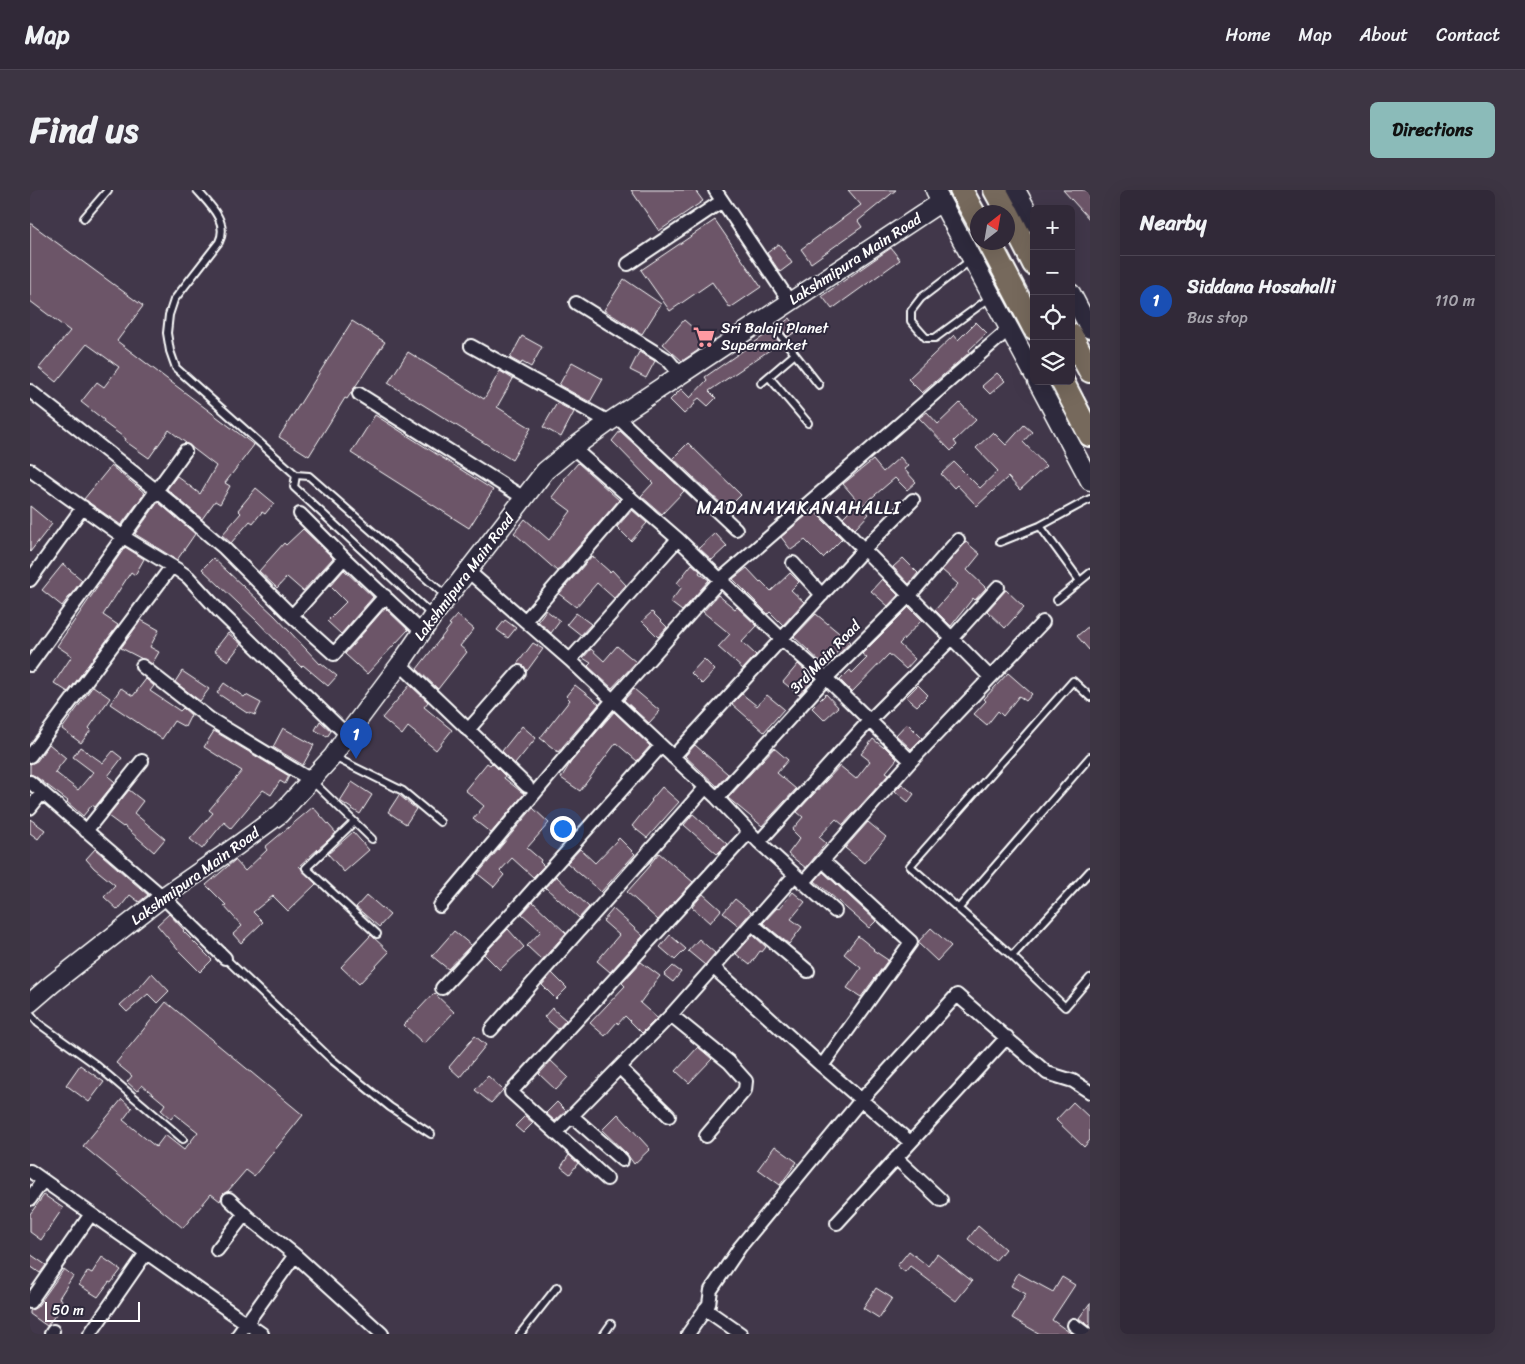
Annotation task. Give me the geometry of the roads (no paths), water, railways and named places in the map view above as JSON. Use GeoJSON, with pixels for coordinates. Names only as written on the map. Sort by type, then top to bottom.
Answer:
{"type":"FeatureCollection","features":[{"type":"Feature","properties":{"kind":"highway"},"geometry":{"type":"LineString","coordinates":[[961,190],[970,206]]}},
{"type":"Feature","properties":{"kind":"highway"},"geometry":{"type":"LineString","coordinates":[[995,190],[1003,205]]}},
{"type":"Feature","properties":{"kind":"highway"},"geometry":{"type":"LineString","coordinates":[[1015,228],[1030,256]]}},
{"type":"Feature","properties":{"kind":"highway"},"geometry":{"type":"LineString","coordinates":[[993,250],[1030,320]]}},
{"type":"Feature","properties":{"kind":"highway"},"geometry":{"type":"LineString","coordinates":[[1085,328],[1090,371]]}},
{"type":"Feature","properties":{"kind":"highway"},"geometry":{"type":"LineString","coordinates":[[1064,385],[1090,435]]}},
{"type":"Feature","properties":{"kind":"main road"},"geometry":{"type":"LineString","coordinates":[[1016,190],[1030,216]]}},
{"type":"Feature","properties":{"kind":"main road"},"geometry":{"type":"LineString","coordinates":[[938,196],[1030,368]]}},
{"type":"Feature","properties":{"kind":"main road","name":"Lakshmipura Main Road"},"geometry":{"type":"LineString","coordinates":[[30,1002],[163,897],[280,814],[333,756],[400,664],[421,631],[545,471],[573,448],[613,420],[790,302],[938,196]]}},
{"type":"Feature","properties":{"kind":"main road"},"geometry":{"type":"LineString","coordinates":[[1071,295],[1085,328]]}},
{"type":"Feature","properties":{"kind":"main road"},"geometry":{"type":"LineString","coordinates":[[1039,385],[1090,481]]}},
{"type":"Feature","properties":{"kind":"street"},"geometry":{"type":"LineString","coordinates":[[628,264],[718,195],[790,302]]}},
{"type":"Feature","properties":{"kind":"street"},"geometry":{"type":"LineString","coordinates":[[576,304],[668,360],[681,375]]}},
{"type":"Feature","properties":{"kind":"street"},"geometry":{"type":"LineString","coordinates":[[440,906],[613,700],[721,579],[1009,329]]}},
{"type":"Feature","properties":{"kind":"street"},"geometry":{"type":"LineString","coordinates":[[471,346],[613,420],[736,529]]}},
{"type":"Feature","properties":{"kind":"street"},"geometry":{"type":"LineString","coordinates":[[30,391],[157,491],[224,548],[292,616],[334,654],[385,596]]}},
{"type":"Feature","properties":{"kind":"street"},"geometry":{"type":"LineString","coordinates":[[359,394],[524,498]]}},
{"type":"Feature","properties":{"kind":"street"},"geometry":{"type":"LineString","coordinates":[[573,448],[678,539],[911,761]]}},
{"type":"Feature","properties":{"kind":"street"},"geometry":{"type":"LineString","coordinates":[[30,664],[186,451]]}},
{"type":"Feature","properties":{"kind":"street"},"geometry":{"type":"LineString","coordinates":[[30,470],[124,536],[188,577],[218,611],[347,735]]}},
{"type":"Feature","properties":{"kind":"street"},"geometry":{"type":"LineString","coordinates":[[525,622],[631,498]]}},
{"type":"Feature","properties":{"kind":"street"},"geometry":{"type":"LineString","coordinates":[[814,499],[990,677]]}},
{"type":"Feature","properties":{"kind":"street"},"geometry":{"type":"LineString","coordinates":[[673,757],[863,550],[913,500]]}},
{"type":"Feature","properties":{"kind":"street"},"geometry":{"type":"LineString","coordinates":[[30,580],[83,507]]}},
{"type":"Feature","properties":{"kind":"street"},"geometry":{"type":"LineString","coordinates":[[300,514],[421,631]]}},
{"type":"Feature","properties":{"kind":"street"},"geometry":{"type":"LineString","coordinates":[[570,660],[678,539]]}},
{"type":"Feature","properties":{"kind":"street","name":"3rd Main Road"},"geometry":{"type":"LineString","coordinates":[[717,798],[826,678],[910,594],[958,540]]}},
{"type":"Feature","properties":{"kind":"street"},"geometry":{"type":"LineString","coordinates":[[292,616],[344,558]]}},
{"type":"Feature","properties":{"kind":"street"},"geometry":{"type":"LineString","coordinates":[[792,563],[822,595]]}},
{"type":"Feature","properties":{"kind":"street"},"geometry":{"type":"LineString","coordinates":[[30,756],[172,566]]}},
{"type":"Feature","properties":{"kind":"street"},"geometry":{"type":"LineString","coordinates":[[468,571],[570,660],[706,787],[759,842],[835,911]]}},
{"type":"Feature","properties":{"kind":"street"},"geometry":{"type":"LineString","coordinates":[[759,842],[870,721],[952,638],[998,587]]}},
{"type":"Feature","properties":{"kind":"street"},"geometry":{"type":"LineString","coordinates":[[556,1132],[671,1015],[752,924],[799,879],[823,861],[911,761],[1043,622]]}},
{"type":"Feature","properties":{"kind":"street"},"geometry":{"type":"LineString","coordinates":[[400,664],[527,786]]}},
{"type":"Feature","properties":{"kind":"street"},"geometry":{"type":"LineString","coordinates":[[142,666],[210,719],[311,780]]}},
{"type":"Feature","properties":{"kind":"street"},"geometry":{"type":"LineString","coordinates":[[468,730],[519,672]]}},
{"type":"Feature","properties":{"kind":"street"},"geometry":{"type":"LineString","coordinates":[[442,988],[521,903],[661,746]]}},
{"type":"Feature","properties":{"kind":"street"},"geometry":{"type":"LineString","coordinates":[[86,831],[142,761]]}},
{"type":"Feature","properties":{"kind":"street"},"geometry":{"type":"LineString","coordinates":[[30,782],[163,897],[225,958]]}},
{"type":"Feature","properties":{"kind":"street"},"geometry":{"type":"LineString","coordinates":[[491,1030],[706,787]]}},
{"type":"Feature","properties":{"kind":"street"},"geometry":{"type":"LineString","coordinates":[[30,808],[42,793]]}},
{"type":"Feature","properties":{"kind":"street"},"geometry":{"type":"LineString","coordinates":[[607,1179],[512,1092],[749,832]]}},
{"type":"Feature","properties":{"kind":"street"},"geometry":{"type":"LineString","coordinates":[[822,1066],[912,942],[823,861]]}},
{"type":"Feature","properties":{"kind":"street"},"geometry":{"type":"LineString","coordinates":[[752,924],[808,972]]}},
{"type":"Feature","properties":{"kind":"street"},"geometry":{"type":"LineString","coordinates":[[714,968],[822,1066],[910,1142]]}},
{"type":"Feature","properties":{"kind":"street"},"geometry":{"type":"LineString","coordinates":[[688,1334],[709,1304],[711,1290],[740,1248],[861,1100],[957,995],[1047,1073],[1073,1081],[1090,1092]]}},
{"type":"Feature","properties":{"kind":"street"},"geometry":{"type":"LineString","coordinates":[[671,1015],[729,1062],[746,1081],[745,1090],[706,1136]]}},
{"type":"Feature","properties":{"kind":"street"},"geometry":{"type":"LineString","coordinates":[[837,1223],[1007,1037]]}},
{"type":"Feature","properties":{"kind":"street"},"geometry":{"type":"LineString","coordinates":[[620,1068],[669,1116]]}},
{"type":"Feature","properties":{"kind":"street"},"geometry":{"type":"LineString","coordinates":[[572,1116],[622,1160]]}},
{"type":"Feature","properties":{"kind":"street"},"geometry":{"type":"LineString","coordinates":[[896,1158],[941,1200]]}},
{"type":"Feature","properties":{"kind":"street"},"geometry":{"type":"LineString","coordinates":[[30,1171],[262,1334]]}},
{"type":"Feature","properties":{"kind":"street"},"geometry":{"type":"LineString","coordinates":[[30,1199],[43,1180]]}},
{"type":"Feature","properties":{"kind":"street"},"geometry":{"type":"LineString","coordinates":[[229,1199],[295,1254],[382,1334]]}},
{"type":"Feature","properties":{"kind":"street"},"geometry":{"type":"LineString","coordinates":[[30,1302],[91,1214]]}},
{"type":"Feature","properties":{"kind":"street"},"geometry":{"type":"LineString","coordinates":[[216,1250],[245,1214]]}},
{"type":"Feature","properties":{"kind":"street"},"geometry":{"type":"LineString","coordinates":[[90,1334],[146,1253]]}},
{"type":"Feature","properties":{"kind":"street"},"geometry":{"type":"LineString","coordinates":[[239,1334],[295,1254]]}},
{"type":"Feature","properties":{"kind":"street"},"geometry":{"type":"LineString","coordinates":[[705,1309],[741,1334]]}},
{"type":"Feature","properties":{"kind":"street"},"geometry":{"type":"LineString","coordinates":[[1074,1325],[1086,1334]]}},
{"type":"Feature","properties":{"kind":"lane"},"geometry":{"type":"LineString","coordinates":[[84,218],[108,190]]}},
{"type":"Feature","properties":{"kind":"lane"},"geometry":{"type":"LineString","coordinates":[[197,190],[213,208],[223,225],[223,234],[219,242],[174,300],[169,315],[167,333],[170,351],[176,368],[296,475],[309,476],[447,597]]}},
{"type":"Feature","properties":{"kind":"lane"},"geometry":{"type":"LineString","coordinates":[[971,260],[921,298],[911,311],[911,321],[926,338],[935,338],[992,296]]}},
{"type":"Feature","properties":{"kind":"lane"},"geometry":{"type":"LineString","coordinates":[[766,317],[820,385]]}},
{"type":"Feature","properties":{"kind":"lane"},"geometry":{"type":"LineString","coordinates":[[761,384],[795,354]]}},
{"type":"Feature","properties":{"kind":"lane"},"geometry":{"type":"LineString","coordinates":[[769,377],[808,423]]}},
{"type":"Feature","properties":{"kind":"lane"},"geometry":{"type":"LineString","coordinates":[[296,475],[294,487],[433,616]]}},
{"type":"Feature","properties":{"kind":"lane"},"geometry":{"type":"LineString","coordinates":[[1000,542],[1040,526],[1090,499]]}},
{"type":"Feature","properties":{"kind":"lane"},"geometry":{"type":"LineString","coordinates":[[1040,526],[1080,581]]}},
{"type":"Feature","properties":{"kind":"lane"},"geometry":{"type":"LineString","coordinates":[[1057,600],[1090,573]]}},
{"type":"Feature","properties":{"kind":"lane"},"geometry":{"type":"LineString","coordinates":[[1090,697],[1073,681],[910,866],[1012,956],[1065,1007],[1090,978]]}},
{"type":"Feature","properties":{"kind":"lane"},"geometry":{"type":"LineString","coordinates":[[333,756],[403,790],[440,822]]}},
{"type":"Feature","properties":{"kind":"lane"},"geometry":{"type":"LineString","coordinates":[[958,908],[1090,758]]}},
{"type":"Feature","properties":{"kind":"lane"},"geometry":{"type":"LineString","coordinates":[[311,780],[372,839]]}},
{"type":"Feature","properties":{"kind":"lane"},"geometry":{"type":"LineString","coordinates":[[354,822],[306,868],[377,934]]}},
{"type":"Feature","properties":{"kind":"lane"},"geometry":{"type":"LineString","coordinates":[[1012,956],[1090,871]]}},
{"type":"Feature","properties":{"kind":"lane"},"geometry":{"type":"LineString","coordinates":[[225,958],[331,1059],[390,1107],[431,1134]]}},
{"type":"Feature","properties":{"kind":"lane"},"geometry":{"type":"LineString","coordinates":[[30,1013],[38,1023],[94,1064],[183,1139]]}},
{"type":"Feature","properties":{"kind":"lane"},"geometry":{"type":"LineString","coordinates":[[520,1334],[557,1287]]}},
{"type":"Feature","properties":{"kind":"lane"},"geometry":{"type":"LineString","coordinates":[[604,1334],[612,1324]]}},
{"type":"Feature","properties":{"kind":"place","name":"Sri Balaji Planet Supermarket"},"geometry":{"type":"Point","coordinates":[704,337]}},
{"type":"Feature","properties":{"kind":"place","name":"Siddana Hosahalli"},"geometry":{"type":"Point","coordinates":[356,759]}},
{"type":"Feature","properties":{"kind":"district","name":"MADANAYAKANAHALLI"},"geometry":{"type":"Point","coordinates":[799,508]}}]}
